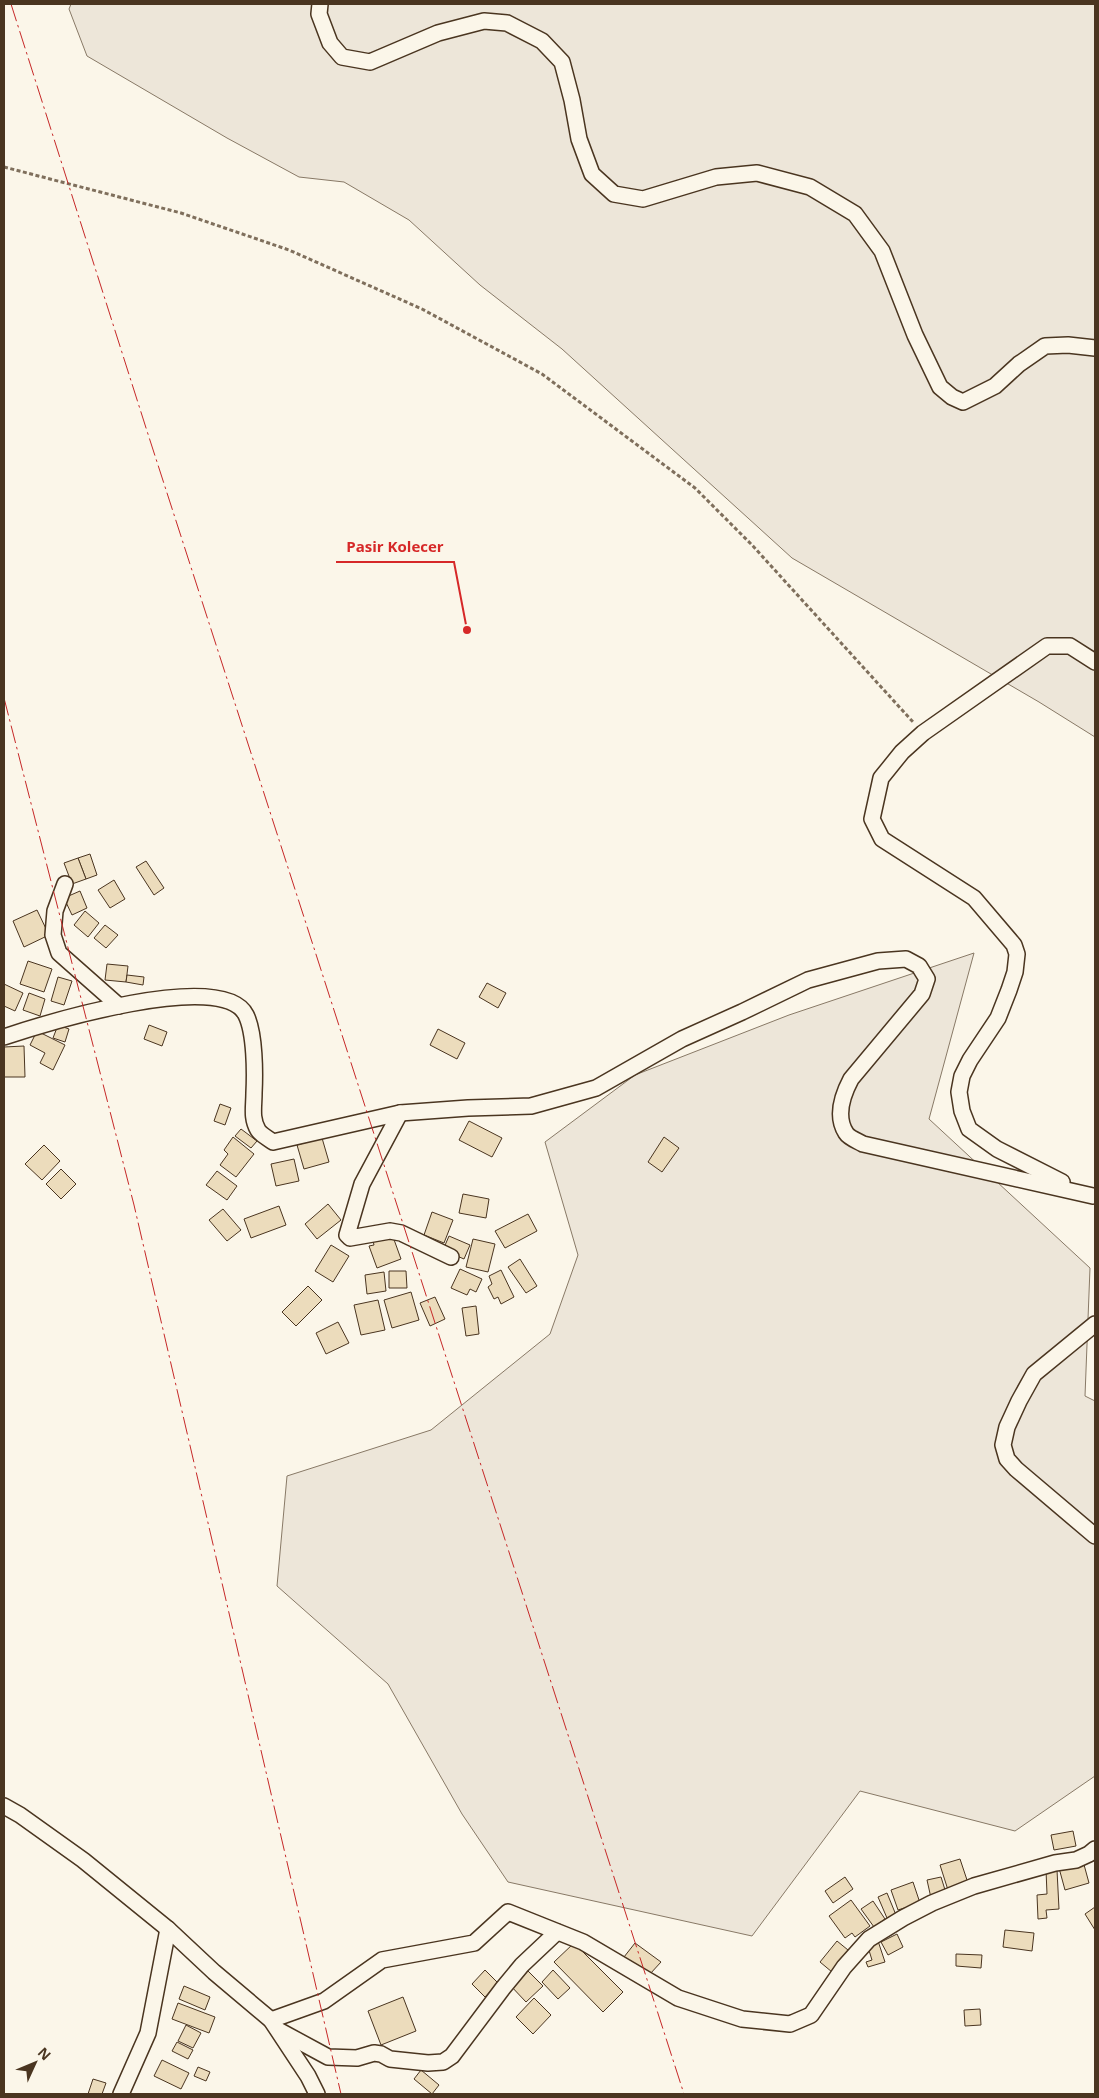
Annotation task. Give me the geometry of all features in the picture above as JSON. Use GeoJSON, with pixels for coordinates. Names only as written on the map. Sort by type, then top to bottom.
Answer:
{"type":"FeatureCollection","features":[{"type":"Feature","properties":{"kind":"street"},"geometry":{"type":"LineString","coordinates":[[320,4],[319,14],[330,43],[342,56],[370,62],[438,33],[484,21],[507,23],[542,41],[562,62],[572,100],[579,139],[592,174],[614,194],[644,200],[716,177],[757,173],[810,187],[855,214],[882,251],[931,370],[940,387],[952,398],[963,402],[995,386],[1019,364],[1045,346],[1068,344],[1095,348]]}},
{"type":"Feature","properties":{"kind":"street"},"geometry":{"type":"LineString","coordinates":[[1094,1196],[1013,1157],[969,1129],[962,1111],[959,1092],[962,1076],[970,1060],[998,1018],[1015,972],[1017,954],[1014,945],[974,898],[882,839],[872,819],[882,778],[902,752],[923,733],[1047,646],[1070,646],[1095,662]]}},
{"type":"Feature","properties":{"kind":"street"},"geometry":{"type":"LineString","coordinates":[[65,884],[55,911],[53,935],[59,953],[119,1006]]}},
{"type":"Feature","properties":{"kind":"street"},"geometry":{"type":"LineString","coordinates":[[4,1038],[42,1024],[119,1006],[178,996],[216,996],[239,1006],[246,1015],[255,1056],[252,1115],[259,1131],[273,1142],[400,1113],[530,1106],[596,1088],[682,1039],[808,980],[878,961],[906,959],[919,966],[927,979],[922,994],[851,1079],[842,1095],[840,1118],[847,1134],[863,1144],[1094,1196]]}},
{"type":"Feature","properties":{"kind":"street"},"geometry":{"type":"LineString","coordinates":[[400,1113],[362,1184],[347,1235],[350,1238],[390,1231],[401,1233],[451,1257]]}},
{"type":"Feature","properties":{"kind":"street"},"geometry":{"type":"LineString","coordinates":[[1095,1324],[1034,1374],[1007,1427],[1003,1445],[1007,1459],[1016,1469],[1095,1536]]}},
{"type":"Feature","properties":{"kind":"street"},"geometry":{"type":"LineString","coordinates":[[4,1806],[20,1815],[83,1860],[168,1929],[274,2025],[328,2057],[357,2058],[374,2053],[381,2054],[390,2059],[443,2062],[452,2056],[513,1976],[557,1932]]}},
{"type":"Feature","properties":{"kind":"street"},"geometry":{"type":"LineString","coordinates":[[274,2025],[324,2001],[382,1960],[474,1943],[508,1912],[584,1942],[678,1998],[742,2019],[790,2024],[811,2015],[844,1967],[869,1939],[903,1918],[932,1903],[974,1886],[1055,1863],[1076,1860],[1095,1849]]}},
{"type":"Feature","properties":{"kind":"street"},"geometry":{"type":"LineString","coordinates":[[121,2094],[148,2033],[168,1929]]}},
{"type":"Feature","properties":{"kind":"street"},"geometry":{"type":"LineString","coordinates":[[274,2025],[308,2076],[317,2094]]}},
{"type":"Feature","properties":{"kind":"path"},"geometry":{"type":"LineString","coordinates":[[4,167],[182,213],[289,250],[422,309],[542,374],[695,488],[752,545],[923,733]]}},
{"type":"Feature","properties":{"kind":"shaded area"},"geometry":{"type":"Polygon","coordinates":[[[71,4],[1095,4],[1095,737],[1039,702],[792,558],[562,349],[480,285],[409,220],[344,182],[299,177],[227,138],[87,56],[69,9],[71,4]]]}},
{"type":"Feature","properties":{"kind":"shaded area"},"geometry":{"type":"Polygon","coordinates":[[[974,953],[929,1119],[1090,1268],[1085,1396],[1095,1401],[1095,1776],[1015,1831],[860,1791],[752,1936],[508,1882],[462,1814],[388,1684],[277,1586],[287,1476],[431,1430],[550,1334],[578,1255],[545,1142],[635,1075],[789,1015],[974,953]]]}},
{"type":"Feature","properties":{"kind":"building"},"geometry":{"type":"Polygon","coordinates":[[[90,854],[97,875],[86,879],[78,858],[90,854]]]}},
{"type":"Feature","properties":{"kind":"building"},"geometry":{"type":"Polygon","coordinates":[[[78,858],[86,879],[72,884],[64,863],[78,858]]]}},
{"type":"Feature","properties":{"kind":"building"},"geometry":{"type":"Polygon","coordinates":[[[146,861],[164,888],[154,895],[136,867],[146,861]]]}},
{"type":"Feature","properties":{"kind":"building"},"geometry":{"type":"Polygon","coordinates":[[[114,880],[125,899],[110,908],[98,890],[114,880]]]}},
{"type":"Feature","properties":{"kind":"building"},"geometry":{"type":"Polygon","coordinates":[[[80,891],[87,908],[72,915],[64,898],[80,891]]]}},
{"type":"Feature","properties":{"kind":"building"},"geometry":{"type":"Polygon","coordinates":[[[37,910],[49,935],[24,947],[13,921],[37,910]]]}},
{"type":"Feature","properties":{"kind":"building"},"geometry":{"type":"Polygon","coordinates":[[[85,911],[99,923],[88,937],[74,925],[85,911]]]}},
{"type":"Feature","properties":{"kind":"building"},"geometry":{"type":"Polygon","coordinates":[[[105,925],[118,935],[106,948],[94,938],[105,925]]]}},
{"type":"Feature","properties":{"kind":"building"},"geometry":{"type":"Polygon","coordinates":[[[28,961],[52,969],[44,992],[20,984],[28,961]]]}},
{"type":"Feature","properties":{"kind":"building"},"geometry":{"type":"Polygon","coordinates":[[[107,964],[128,966],[126,982],[105,980],[107,964]]]}},
{"type":"Feature","properties":{"kind":"building"},"geometry":{"type":"Polygon","coordinates":[[[127,975],[144,977],[143,985],[126,982],[127,975]]]}},
{"type":"Feature","properties":{"kind":"building"},"geometry":{"type":"Polygon","coordinates":[[[58,977],[72,981],[64,1005],[51,1001],[58,977]]]}},
{"type":"Feature","properties":{"kind":"building"},"geometry":{"type":"Polygon","coordinates":[[[487,983],[506,993],[498,1008],[479,997],[487,983]]]}},
{"type":"Feature","properties":{"kind":"building"},"geometry":{"type":"Polygon","coordinates":[[[4,984],[23,993],[15,1011],[4,1006],[4,984]]]}},
{"type":"Feature","properties":{"kind":"building"},"geometry":{"type":"Polygon","coordinates":[[[29,993],[45,999],[40,1016],[23,1010],[29,993]]]}},
{"type":"Feature","properties":{"kind":"building"},"geometry":{"type":"Polygon","coordinates":[[[58,1025],[69,1029],[65,1042],[53,1038],[58,1025]]]}},
{"type":"Feature","properties":{"kind":"building"},"geometry":{"type":"Polygon","coordinates":[[[149,1025],[167,1032],[162,1046],[144,1039],[149,1025]]]}},
{"type":"Feature","properties":{"kind":"building"},"geometry":{"type":"Polygon","coordinates":[[[438,1029],[465,1043],[457,1059],[430,1045],[438,1029]]]}},
{"type":"Feature","properties":{"kind":"building"},"geometry":{"type":"Polygon","coordinates":[[[37,1031],[65,1045],[53,1070],[40,1063],[45,1053],[30,1045],[37,1031]]]}},
{"type":"Feature","properties":{"kind":"building"},"geometry":{"type":"Polygon","coordinates":[[[24,1046],[25,1077],[4,1077],[4,1047],[24,1046]]]}},
{"type":"Feature","properties":{"kind":"building"},"geometry":{"type":"Polygon","coordinates":[[[220,1104],[231,1108],[225,1125],[214,1121],[220,1104]]]}},
{"type":"Feature","properties":{"kind":"building"},"geometry":{"type":"Polygon","coordinates":[[[469,1121],[502,1138],[492,1157],[459,1140],[469,1121]]]}},
{"type":"Feature","properties":{"kind":"building"},"geometry":{"type":"Polygon","coordinates":[[[241,1129],[257,1141],[251,1148],[235,1136],[241,1129]]]}},
{"type":"Feature","properties":{"kind":"building"},"geometry":{"type":"Polygon","coordinates":[[[233,1137],[254,1154],[236,1177],[220,1165],[228,1154],[224,1150],[233,1137]]]}},
{"type":"Feature","properties":{"kind":"building"},"geometry":{"type":"Polygon","coordinates":[[[664,1137],[679,1148],[662,1172],[648,1162],[664,1137]]]}},
{"type":"Feature","properties":{"kind":"building"},"geometry":{"type":"Polygon","coordinates":[[[322,1138],[329,1162],[304,1169],[297,1145],[322,1138]]]}},
{"type":"Feature","properties":{"kind":"building"},"geometry":{"type":"Polygon","coordinates":[[[44,1145],[60,1161],[42,1180],[25,1164],[44,1145]]]}},
{"type":"Feature","properties":{"kind":"building"},"geometry":{"type":"Polygon","coordinates":[[[294,1159],[299,1181],[276,1186],[271,1164],[294,1159]]]}},
{"type":"Feature","properties":{"kind":"building"},"geometry":{"type":"Polygon","coordinates":[[[61,1169],[76,1184],[61,1199],[46,1184],[61,1169]]]}},
{"type":"Feature","properties":{"kind":"building"},"geometry":{"type":"Polygon","coordinates":[[[217,1171],[237,1186],[227,1200],[206,1185],[217,1171]]]}},
{"type":"Feature","properties":{"kind":"building"},"geometry":{"type":"Polygon","coordinates":[[[463,1194],[489,1199],[486,1218],[459,1213],[463,1194]]]}},
{"type":"Feature","properties":{"kind":"building"},"geometry":{"type":"Polygon","coordinates":[[[328,1204],[341,1220],[317,1239],[305,1224],[328,1204]]]}},
{"type":"Feature","properties":{"kind":"building"},"geometry":{"type":"Polygon","coordinates":[[[279,1206],[286,1225],[251,1238],[244,1219],[279,1206]]]}},
{"type":"Feature","properties":{"kind":"building"},"geometry":{"type":"Polygon","coordinates":[[[223,1209],[241,1230],[227,1241],[209,1220],[223,1209]]]}},
{"type":"Feature","properties":{"kind":"building"},"geometry":{"type":"Polygon","coordinates":[[[432,1212],[453,1220],[444,1243],[424,1235],[432,1212]]]}},
{"type":"Feature","properties":{"kind":"building"},"geometry":{"type":"Polygon","coordinates":[[[528,1214],[537,1231],[505,1248],[495,1231],[528,1214]]]}},
{"type":"Feature","properties":{"kind":"building"},"geometry":{"type":"Polygon","coordinates":[[[392,1234],[401,1259],[377,1268],[369,1246],[374,1245],[373,1241],[392,1234]]]}},
{"type":"Feature","properties":{"kind":"building"},"geometry":{"type":"Polygon","coordinates":[[[449,1236],[470,1245],[464,1259],[443,1250],[449,1236]]]}},
{"type":"Feature","properties":{"kind":"building"},"geometry":{"type":"Polygon","coordinates":[[[473,1239],[495,1244],[488,1272],[466,1267],[473,1239]]]}},
{"type":"Feature","properties":{"kind":"building"},"geometry":{"type":"Polygon","coordinates":[[[331,1245],[349,1256],[333,1282],[315,1271],[331,1245]]]}},
{"type":"Feature","properties":{"kind":"building"},"geometry":{"type":"Polygon","coordinates":[[[520,1259],[537,1286],[526,1293],[508,1267],[520,1259]]]}},
{"type":"Feature","properties":{"kind":"building"},"geometry":{"type":"Polygon","coordinates":[[[460,1269],[482,1279],[476,1292],[470,1289],[467,1295],[451,1288],[460,1269]]]}},
{"type":"Feature","properties":{"kind":"building"},"geometry":{"type":"Polygon","coordinates":[[[501,1270],[514,1297],[501,1304],[498,1297],[494,1299],[488,1287],[492,1284],[489,1276],[501,1270]]]}},
{"type":"Feature","properties":{"kind":"building"},"geometry":{"type":"Polygon","coordinates":[[[389,1271],[406,1271],[407,1288],[389,1288],[389,1271]]]}},
{"type":"Feature","properties":{"kind":"building"},"geometry":{"type":"Polygon","coordinates":[[[384,1272],[386,1291],[367,1294],[365,1275],[384,1272]]]}},
{"type":"Feature","properties":{"kind":"building"},"geometry":{"type":"Polygon","coordinates":[[[308,1286],[322,1300],[296,1326],[282,1312],[308,1286]]]}},
{"type":"Feature","properties":{"kind":"building"},"geometry":{"type":"Polygon","coordinates":[[[411,1292],[419,1320],[392,1328],[384,1300],[411,1292]]]}},
{"type":"Feature","properties":{"kind":"building"},"geometry":{"type":"Polygon","coordinates":[[[435,1297],[445,1319],[430,1326],[420,1303],[435,1297]]]}},
{"type":"Feature","properties":{"kind":"building"},"geometry":{"type":"Polygon","coordinates":[[[378,1300],[385,1330],[361,1335],[354,1305],[378,1300]]]}},
{"type":"Feature","properties":{"kind":"building"},"geometry":{"type":"Polygon","coordinates":[[[476,1306],[479,1334],[466,1336],[462,1308],[476,1306]]]}},
{"type":"Feature","properties":{"kind":"building"},"geometry":{"type":"Polygon","coordinates":[[[338,1322],[349,1343],[326,1354],[316,1333],[338,1322]]]}},
{"type":"Feature","properties":{"kind":"building"},"geometry":{"type":"Polygon","coordinates":[[[1073,1831],[1076,1846],[1054,1850],[1051,1835],[1073,1831]]]}},
{"type":"Feature","properties":{"kind":"building"},"geometry":{"type":"Polygon","coordinates":[[[960,1859],[968,1883],[948,1890],[940,1865],[960,1859]]]}},
{"type":"Feature","properties":{"kind":"building"},"geometry":{"type":"Polygon","coordinates":[[[1083,1861],[1089,1883],[1065,1890],[1059,1868],[1083,1861]]]}},
{"type":"Feature","properties":{"kind":"building"},"geometry":{"type":"Polygon","coordinates":[[[1046,1870],[1057,1870],[1059,1909],[1046,1910],[1047,1918],[1038,1919],[1037,1895],[1047,1894],[1046,1870]]]}},
{"type":"Feature","properties":{"kind":"building"},"geometry":{"type":"Polygon","coordinates":[[[845,1877],[853,1889],[833,1903],[825,1891],[845,1877]]]}},
{"type":"Feature","properties":{"kind":"building"},"geometry":{"type":"Polygon","coordinates":[[[941,1877],[946,1893],[931,1898],[927,1880],[941,1877]]]}},
{"type":"Feature","properties":{"kind":"building"},"geometry":{"type":"Polygon","coordinates":[[[913,1882],[920,1903],[898,1910],[891,1890],[913,1882]]]}},
{"type":"Feature","properties":{"kind":"building"},"geometry":{"type":"Polygon","coordinates":[[[887,1893],[896,1915],[887,1918],[878,1897],[887,1893]]]}},
{"type":"Feature","properties":{"kind":"building"},"geometry":{"type":"Polygon","coordinates":[[[851,1900],[870,1926],[855,1937],[852,1933],[845,1938],[829,1916],[851,1900]]]}},
{"type":"Feature","properties":{"kind":"building"},"geometry":{"type":"Polygon","coordinates":[[[873,1901],[885,1919],[874,1927],[861,1909],[873,1901]]]}},
{"type":"Feature","properties":{"kind":"building"},"geometry":{"type":"Polygon","coordinates":[[[1095,1907],[1095,1930],[1085,1914],[1095,1907]]]}},
{"type":"Feature","properties":{"kind":"building"},"geometry":{"type":"Polygon","coordinates":[[[1005,1930],[1034,1933],[1032,1951],[1003,1947],[1005,1930]]]}},
{"type":"Feature","properties":{"kind":"building"},"geometry":{"type":"Polygon","coordinates":[[[897,1934],[903,1947],[888,1955],[881,1942],[897,1934]]]}},
{"type":"Feature","properties":{"kind":"building"},"geometry":{"type":"Polygon","coordinates":[[[837,1941],[848,1950],[832,1972],[820,1962],[837,1941]]]}},
{"type":"Feature","properties":{"kind":"building"},"geometry":{"type":"Polygon","coordinates":[[[878,1941],[885,1962],[868,1967],[866,1962],[872,1960],[867,1944],[878,1941]]]}},
{"type":"Feature","properties":{"kind":"building"},"geometry":{"type":"Polygon","coordinates":[[[574,1943],[623,1992],[603,2012],[554,1962],[574,1943]]]}},
{"type":"Feature","properties":{"kind":"building"},"geometry":{"type":"Polygon","coordinates":[[[635,1943],[661,1962],[650,1974],[624,1957],[635,1943]]]}},
{"type":"Feature","properties":{"kind":"building"},"geometry":{"type":"Polygon","coordinates":[[[956,1954],[982,1955],[981,1968],[956,1966],[956,1954]]]}},
{"type":"Feature","properties":{"kind":"building"},"geometry":{"type":"Polygon","coordinates":[[[525,1968],[543,1986],[526,2002],[509,1984],[525,1968]]]}},
{"type":"Feature","properties":{"kind":"building"},"geometry":{"type":"Polygon","coordinates":[[[485,1970],[498,1983],[485,1997],[472,1984],[485,1970]]]}},
{"type":"Feature","properties":{"kind":"building"},"geometry":{"type":"Polygon","coordinates":[[[553,1970],[570,1988],[558,1999],[542,1982],[553,1970]]]}},
{"type":"Feature","properties":{"kind":"building"},"geometry":{"type":"Polygon","coordinates":[[[184,1986],[210,1997],[205,2010],[179,1999],[184,1986]]]}},
{"type":"Feature","properties":{"kind":"building"},"geometry":{"type":"Polygon","coordinates":[[[403,1997],[416,2031],[381,2045],[368,2011],[403,1997]]]}},
{"type":"Feature","properties":{"kind":"building"},"geometry":{"type":"Polygon","coordinates":[[[534,1998],[551,2015],[533,2034],[516,2017],[534,1998]]]}},
{"type":"Feature","properties":{"kind":"building"},"geometry":{"type":"Polygon","coordinates":[[[178,2003],[215,2017],[209,2033],[172,2019],[178,2003]]]}},
{"type":"Feature","properties":{"kind":"building"},"geometry":{"type":"Polygon","coordinates":[[[980,2009],[981,2025],[965,2026],[964,2010],[980,2009]]]}},
{"type":"Feature","properties":{"kind":"building"},"geometry":{"type":"Polygon","coordinates":[[[186,2025],[201,2033],[193,2048],[178,2041],[186,2025]]]}},
{"type":"Feature","properties":{"kind":"building"},"geometry":{"type":"Polygon","coordinates":[[[177,2042],[193,2050],[188,2059],[172,2051],[177,2042]]]}},
{"type":"Feature","properties":{"kind":"building"},"geometry":{"type":"Polygon","coordinates":[[[162,2060],[189,2073],[181,2089],[154,2076],[162,2060]]]}},
{"type":"Feature","properties":{"kind":"building"},"geometry":{"type":"Polygon","coordinates":[[[198,2067],[210,2072],[206,2081],[194,2076],[198,2067]]]}},
{"type":"Feature","properties":{"kind":"building"},"geometry":{"type":"Polygon","coordinates":[[[421,2070],[439,2085],[432,2094],[414,2079],[421,2070]]]}},
{"type":"Feature","properties":{"kind":"building"},"geometry":{"type":"Polygon","coordinates":[[[93,2079],[106,2083],[102,2094],[88,2094],[93,2079]]]}},
{"type":"Feature","properties":{"kind":"power"},"geometry":{"type":"LineString","coordinates":[[11,4],[684,2094]]}},
{"type":"Feature","properties":{"kind":"power"},"geometry":{"type":"LineString","coordinates":[[4,698],[134,1205],[341,2094]]}},
{"type":"Feature","properties":{"kind":"place","name":"Pasir Kolecer"},"geometry":{"type":"Point","coordinates":[467,630]}}]}
